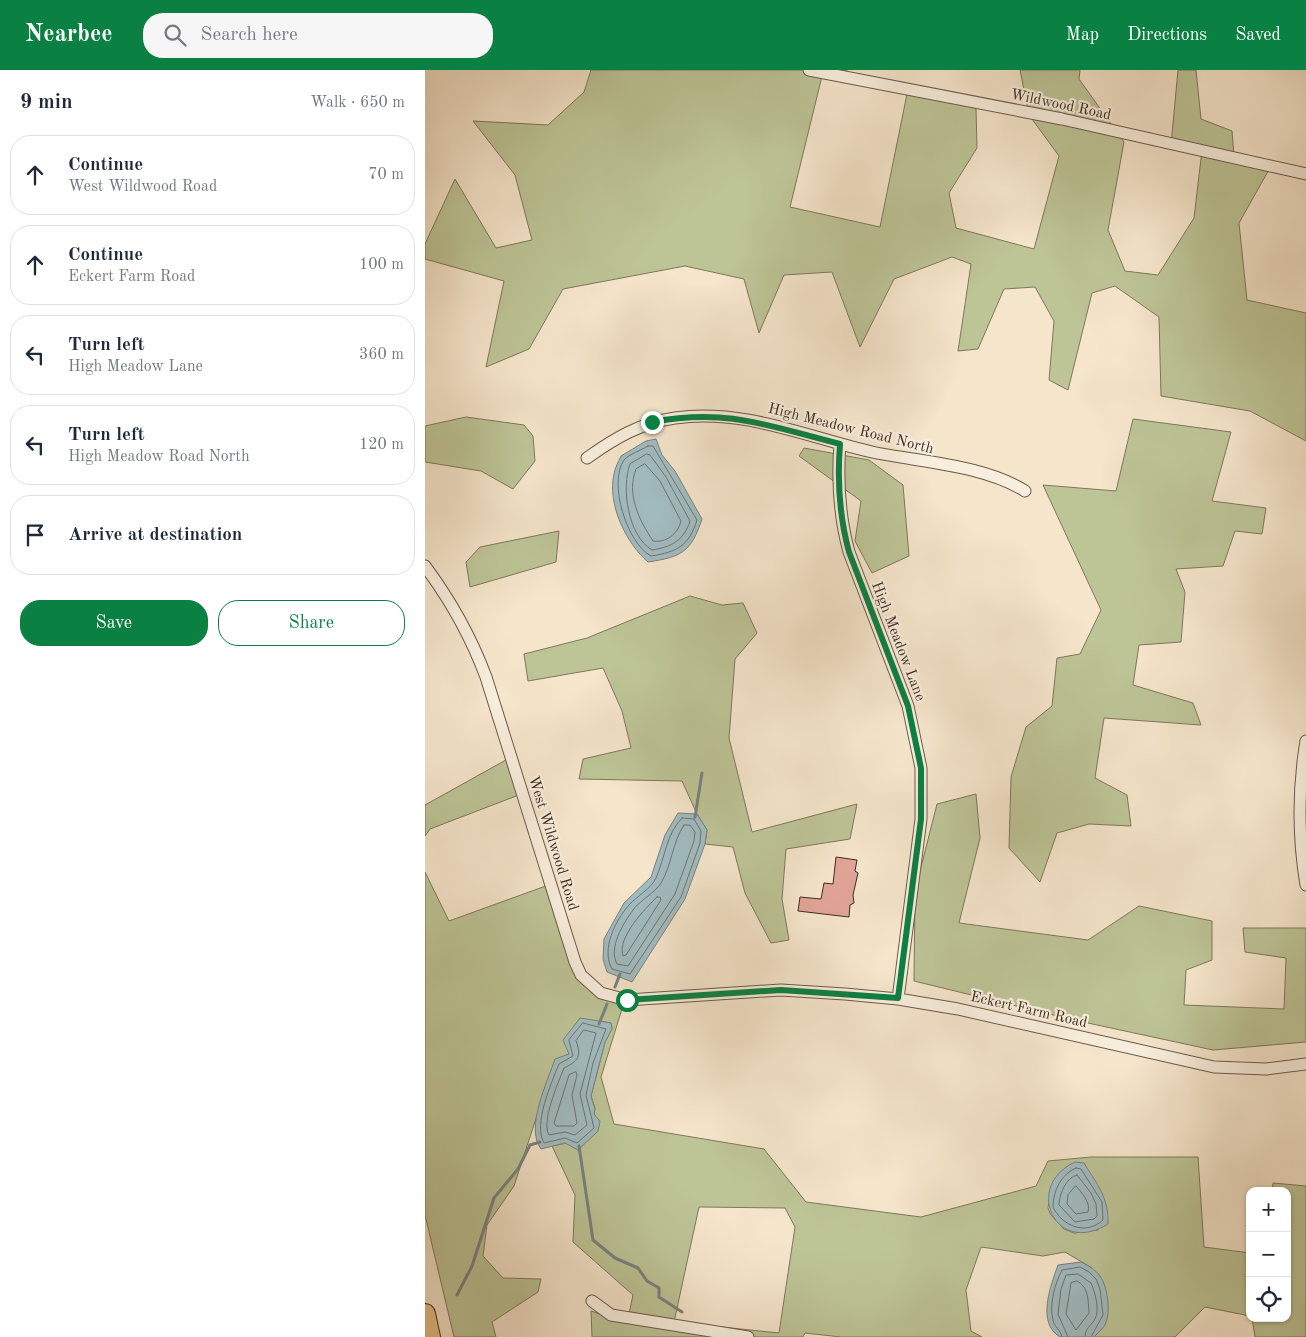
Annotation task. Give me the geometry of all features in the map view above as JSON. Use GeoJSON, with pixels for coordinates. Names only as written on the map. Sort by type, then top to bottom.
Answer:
{"type":"FeatureCollection","features":[{"type":"Feature","properties":{"kind":"highway"},"geometry":{"type":"LineString","coordinates":[[425,1314],[430,1337]]}},
{"type":"Feature","properties":{"kind":"street","name":"Wildwood Road"},"geometry":{"type":"LineString","coordinates":[[809,70],[1062,119],[1306,174]]}},
{"type":"Feature","properties":{"kind":"street","name":"High Meadow Road North"},"geometry":{"type":"LineString","coordinates":[[587,458],[615,438],[652,422],[697,416],[754,420],[840,444],[983,472],[1003,479],[1025,491]]}},
{"type":"Feature","properties":{"kind":"street","name":"High Meadow Lane"},"geometry":{"type":"LineString","coordinates":[[840,444],[837,476],[843,529],[849,552],[908,706],[921,768],[921,819],[898,998]]}},
{"type":"Feature","properties":{"kind":"street","name":"West Wildwood Road"},"geometry":{"type":"LineString","coordinates":[[425,566],[459,617],[487,678],[575,962],[581,975],[601,993],[627,1000],[744,992]]}},
{"type":"Feature","properties":{"kind":"street"},"geometry":{"type":"LineString","coordinates":[[1306,741],[1300,804],[1300,833],[1306,885]]}},
{"type":"Feature","properties":{"kind":"street","name":"Eckert Farm Road"},"geometry":{"type":"LineString","coordinates":[[744,992],[826,992],[898,998],[1023,1022],[1214,1067],[1266,1069],[1306,1064]]}},
{"type":"Feature","properties":{"kind":"street"},"geometry":{"type":"LineString","coordinates":[[592,1301],[611,1315],[748,1337]]}},
{"type":"Feature","properties":{"kind":"green space"},"geometry":{"type":"Polygon","coordinates":[[[591,70],[847,70],[845,76],[823,72],[790,207],[880,227],[908,89],[976,108],[977,148],[949,193],[956,228],[1034,249],[1059,156],[1029,115],[1020,70],[1080,70],[1079,79],[1124,142],[1108,230],[1125,271],[1158,275],[1194,218],[1202,150],[1171,145],[1178,70],[1196,70],[1201,119],[1232,131],[1234,156],[1271,166],[1239,223],[1247,300],[1306,313],[1306,441],[1250,411],[1161,396],[1159,317],[1115,286],[1092,293],[1068,390],[1049,380],[1054,321],[1035,287],[1004,289],[978,349],[958,351],[971,264],[952,257],[894,279],[860,347],[832,272],[784,275],[759,333],[744,279],[685,266],[563,289],[529,349],[486,367],[504,281],[425,259],[425,244],[455,179],[496,248],[532,240],[515,175],[473,121],[548,125],[584,92],[591,70]]]}},
{"type":"Feature","properties":{"kind":"green space"},"geometry":{"type":"Polygon","coordinates":[[[466,417],[524,425],[533,436],[535,461],[513,489],[481,471],[425,462],[425,426],[466,417]]]}},
{"type":"Feature","properties":{"kind":"green space"},"geometry":{"type":"Polygon","coordinates":[[[1133,419],[1231,432],[1212,501],[1266,508],[1262,534],[1235,531],[1223,566],[1176,569],[1185,592],[1181,642],[1139,645],[1133,685],[1193,703],[1201,725],[1104,718],[1095,778],[1127,795],[1131,826],[1089,824],[1057,833],[1040,882],[1009,848],[1011,777],[1026,727],[1052,706],[1057,658],[1080,654],[1101,610],[1043,485],[1116,491],[1133,419]]]}},
{"type":"Feature","properties":{"kind":"green space"},"geometry":{"type":"Polygon","coordinates":[[[804,448],[869,460],[903,485],[909,556],[872,573],[855,541],[861,501],[799,456],[804,448]]]}},
{"type":"Feature","properties":{"kind":"green space"},"geometry":{"type":"Polygon","coordinates":[[[559,531],[556,562],[470,587],[466,562],[480,547],[559,531]]]}},
{"type":"Feature","properties":{"kind":"green space"},"geometry":{"type":"Polygon","coordinates":[[[690,596],[722,605],[743,603],[757,633],[735,659],[729,738],[752,832],[857,804],[850,839],[786,849],[782,899],[789,940],[771,943],[745,893],[733,847],[705,844],[707,830],[697,814],[682,781],[579,779],[583,759],[631,748],[622,711],[603,668],[528,681],[524,654],[587,638],[690,596]]]}},
{"type":"Feature","properties":{"kind":"green space"},"geometry":{"type":"Polygon","coordinates":[[[513,756],[524,793],[430,829],[425,836],[425,805],[513,756]]]}},
{"type":"Feature","properties":{"kind":"green space"},"geometry":{"type":"Polygon","coordinates":[[[976,794],[980,838],[959,923],[1088,940],[1139,906],[1212,921],[1212,960],[1186,970],[1184,1005],[1284,1009],[1286,958],[1245,952],[1243,928],[1306,928],[1306,1042],[1213,1050],[1074,1020],[914,981],[915,891],[937,804],[976,794]]]}},
{"type":"Feature","properties":{"kind":"green space"},"geometry":{"type":"Polygon","coordinates":[[[425,872],[449,921],[554,883],[587,980],[625,999],[601,1077],[614,1124],[764,1149],[806,1202],[921,1217],[1036,1186],[1048,1161],[1091,1157],[1198,1157],[1204,1247],[1246,1252],[1246,1315],[1205,1307],[1175,1337],[1094,1337],[1104,1326],[1092,1268],[1065,1252],[1043,1256],[981,1247],[966,1290],[971,1331],[982,1337],[841,1337],[805,1333],[803,1337],[592,1337],[591,1311],[627,1323],[633,1295],[573,1242],[575,1195],[552,1146],[566,1143],[578,1150],[585,1141],[595,1108],[591,1096],[605,1042],[612,1029],[611,1023],[600,1021],[569,1054],[555,1060],[514,1186],[487,1225],[483,1256],[503,1278],[541,1279],[538,1292],[492,1322],[496,1337],[454,1337],[425,1215],[425,872]],[[1084,1163],[1066,1167],[1051,1187],[1048,1208],[1051,1215],[1064,1229],[1074,1233],[1098,1230],[1088,1171],[1084,1163]],[[699,1207],[674,1322],[779,1333],[795,1227],[785,1208],[699,1207]]]}},
{"type":"Feature","properties":{"kind":"green space"},"geometry":{"type":"Polygon","coordinates":[[[1273,1183],[1306,1186],[1306,1337],[1255,1337],[1253,1322],[1291,1322],[1291,1187],[1272,1187],[1273,1183]]]}},
{"type":"Feature","properties":{"kind":"water"},"geometry":{"type":"Polygon","coordinates":[[[656,439],[662,455],[675,471],[702,519],[694,539],[684,551],[669,558],[648,562],[632,544],[620,522],[613,498],[613,486],[615,469],[621,456],[646,441],[656,439]]]}},
{"type":"Feature","properties":{"kind":"water"},"geometry":{"type":"Polygon","coordinates":[[[678,813],[697,814],[707,830],[705,844],[685,899],[632,982],[607,972],[603,959],[604,939],[624,903],[651,877],[665,835],[678,813]]]}},
{"type":"Feature","properties":{"kind":"water"},"geometry":{"type":"Polygon","coordinates":[[[580,1018],[611,1023],[612,1029],[605,1042],[591,1096],[595,1109],[594,1114],[600,1121],[598,1131],[578,1150],[565,1143],[541,1149],[535,1129],[539,1105],[555,1059],[569,1054],[563,1040],[580,1018]]]}},
{"type":"Feature","properties":{"kind":"water"},"geometry":{"type":"Polygon","coordinates":[[[1075,1162],[1084,1163],[1098,1185],[1107,1206],[1108,1224],[1089,1232],[1073,1232],[1061,1225],[1052,1214],[1049,1201],[1051,1186],[1059,1173],[1075,1162]]]}},
{"type":"Feature","properties":{"kind":"water"},"geometry":{"type":"Polygon","coordinates":[[[1081,1262],[1096,1271],[1103,1281],[1108,1300],[1107,1320],[1094,1337],[1060,1337],[1053,1331],[1049,1323],[1047,1303],[1049,1293],[1058,1265],[1081,1262]]]}},
{"type":"Feature","properties":{"kind":"building"},"geometry":{"type":"Polygon","coordinates":[[[836,857],[857,860],[855,871],[858,873],[853,895],[854,903],[850,905],[849,917],[798,911],[800,897],[821,899],[824,883],[833,884],[836,857]]]}},
{"type":"Feature","properties":{"kind":"waterway"},"geometry":{"type":"LineString","coordinates":[[695,817],[702,773]]}},
{"type":"Feature","properties":{"kind":"waterway"},"geometry":{"type":"LineString","coordinates":[[615,987],[620,974]]}},
{"type":"Feature","properties":{"kind":"waterway"},"geometry":{"type":"LineString","coordinates":[[599,1024],[607,1004]]}},
{"type":"Feature","properties":{"kind":"waterway"},"geometry":{"type":"LineString","coordinates":[[457,1295],[472,1266],[494,1198],[518,1169],[530,1145],[540,1142]]}},
{"type":"Feature","properties":{"kind":"waterway"},"geometry":{"type":"LineString","coordinates":[[579,1146],[593,1240],[615,1258],[638,1268],[647,1281],[659,1288],[659,1297],[682,1312]]}},
{"type":"Feature","properties":{"kind":"route"},"geometry":{"type":"LineString","coordinates":[[627,1000],[781,990],[898,998],[921,819],[921,768],[911,717],[849,552],[843,529],[837,476],[840,444],[754,420],[739,418],[697,416],[652,422]]}}]}
